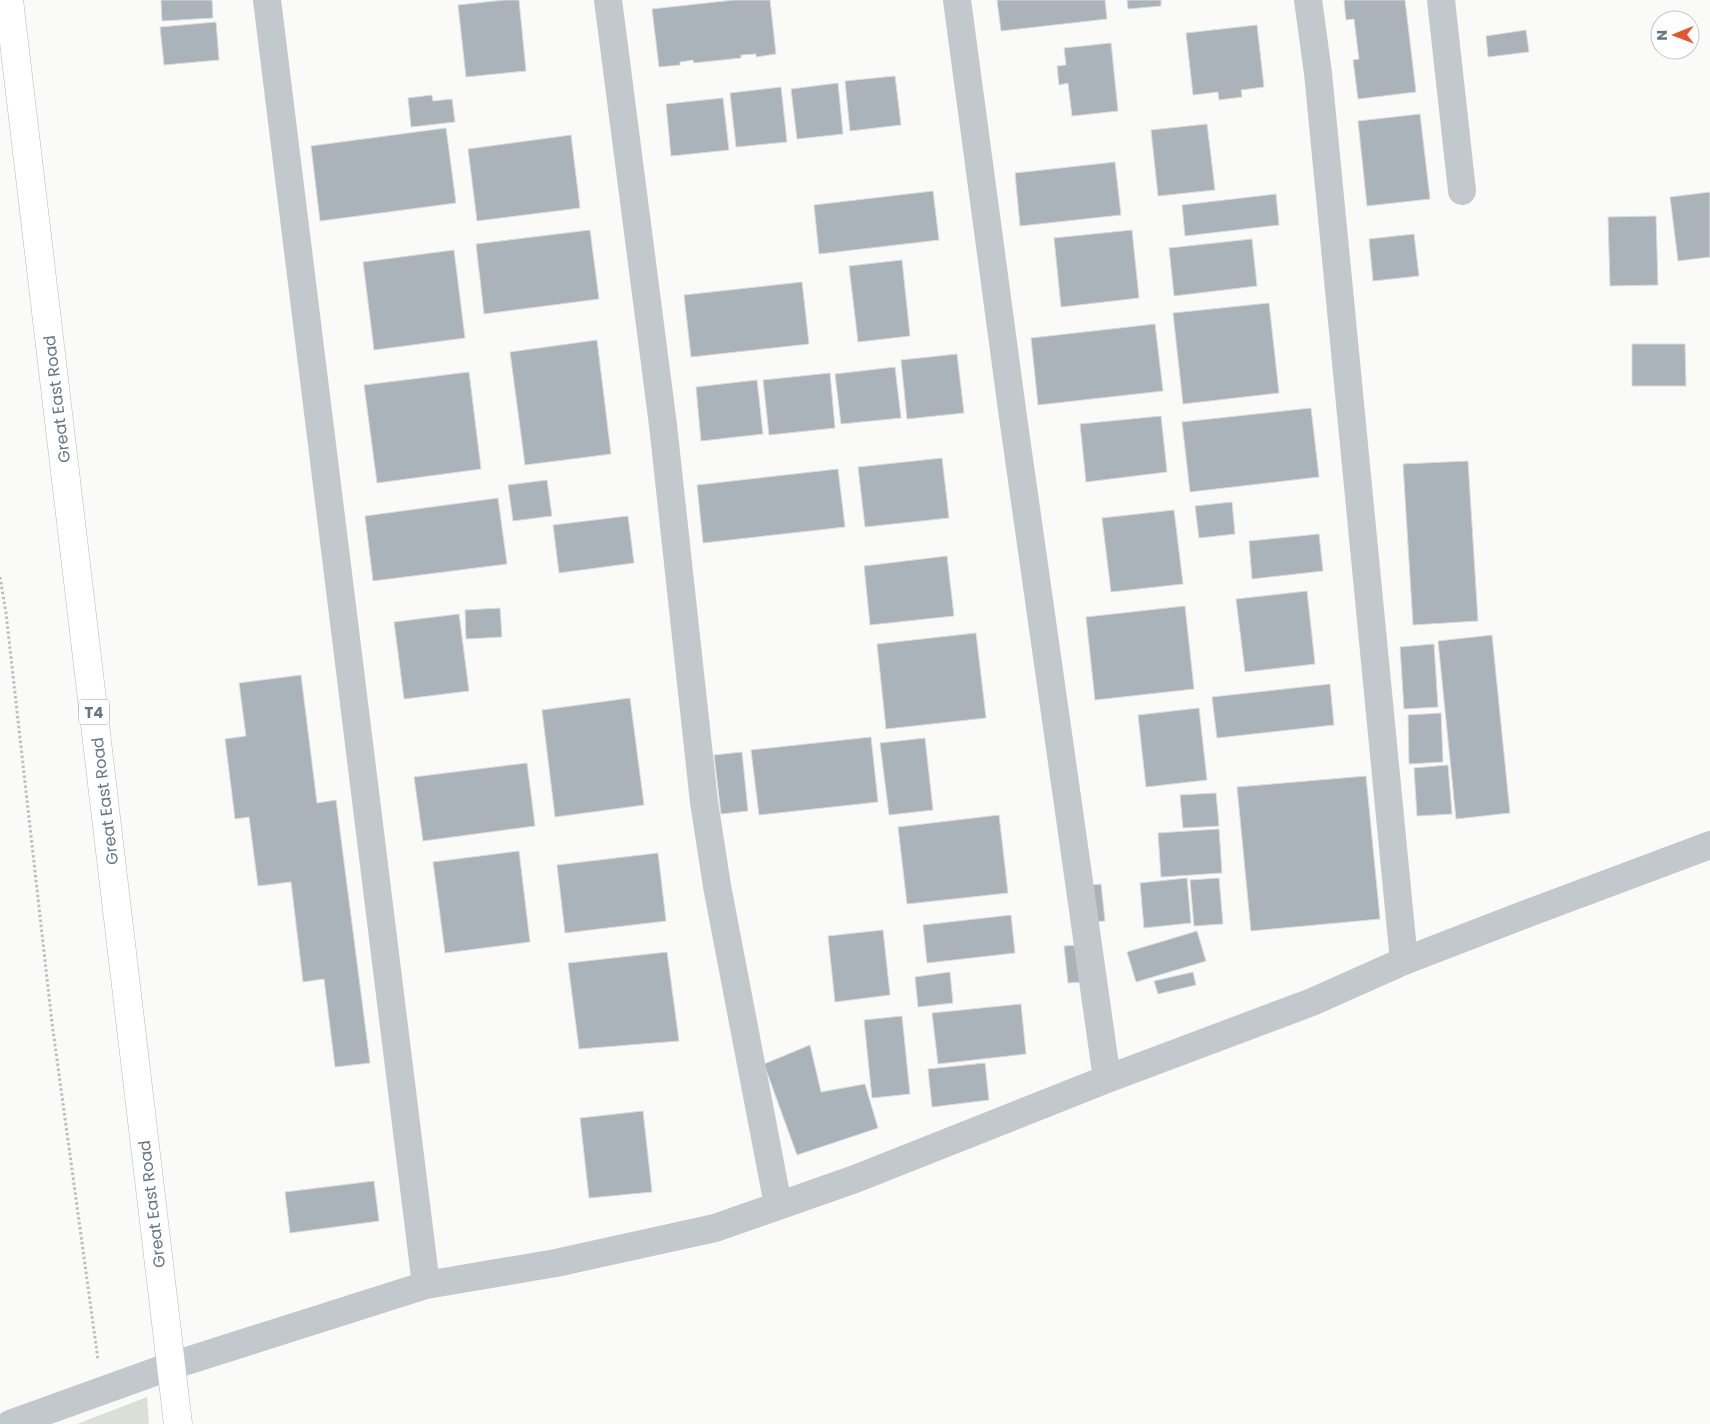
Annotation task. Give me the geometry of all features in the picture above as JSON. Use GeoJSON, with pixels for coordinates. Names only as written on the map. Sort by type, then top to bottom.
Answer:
{"type":"FeatureCollection","features":[{"type":"Feature","properties":{"kind":"highway","name":"Great East Road"},"geometry":{"type":"LineString","coordinates":[[9,0],[178,1424]]}},
{"type":"Feature","properties":{"kind":"street"},"geometry":{"type":"LineString","coordinates":[[267,0],[426,1286]]}},
{"type":"Feature","properties":{"kind":"street"},"geometry":{"type":"LineString","coordinates":[[608,0],[663,425],[704,802],[717,886],[778,1205]]}},
{"type":"Feature","properties":{"kind":"street"},"geometry":{"type":"LineString","coordinates":[[957,0],[1011,407],[1107,1079]]}},
{"type":"Feature","properties":{"kind":"street"},"geometry":{"type":"LineString","coordinates":[[1308,0],[1320,93],[1404,961]]}},
{"type":"Feature","properties":{"kind":"street"},"geometry":{"type":"LineString","coordinates":[[1441,0],[1462,191]]}},
{"type":"Feature","properties":{"kind":"street"},"geometry":{"type":"LineString","coordinates":[[10,1424],[170,1366],[426,1286],[556,1263],[715,1228],[855,1179],[1107,1079],[1312,1002],[1404,961],[1534,910],[1710,845]]}},
{"type":"Feature","properties":{"kind":"path"},"geometry":{"type":"LineString","coordinates":[[0,577],[6,613],[52,1023],[102,1390]]}},
{"type":"Feature","properties":{"kind":"shaded area"},"geometry":{"type":"Polygon","coordinates":[[[147,1397],[149,1424],[77,1424],[147,1397]]]}},
{"type":"Feature","properties":{"kind":"building"},"geometry":{"type":"Polygon","coordinates":[[[161,0],[212,0],[213,18],[162,21],[161,0]]]}},
{"type":"Feature","properties":{"kind":"building"},"geometry":{"type":"Polygon","coordinates":[[[519,0],[526,71],[466,77],[458,5],[519,0]]]}},
{"type":"Feature","properties":{"kind":"building"},"geometry":{"type":"Polygon","coordinates":[[[734,0],[770,0],[776,54],[756,57],[756,54],[741,55],[741,58],[694,63],[693,60],[680,62],[680,65],[659,67],[652,9],[734,0]]]}},
{"type":"Feature","properties":{"kind":"building"},"geometry":{"type":"Polygon","coordinates":[[[997,0],[1105,0],[1107,19],[1001,31],[997,0]]]}},
{"type":"Feature","properties":{"kind":"building"},"geometry":{"type":"Polygon","coordinates":[[[1127,0],[1161,0],[1161,6],[1128,9],[1127,0]]]}},
{"type":"Feature","properties":{"kind":"building"},"geometry":{"type":"Polygon","coordinates":[[[1344,0],[1405,0],[1416,92],[1358,99],[1353,60],[1359,59],[1354,19],[1346,20],[1344,0]]]}},
{"type":"Feature","properties":{"kind":"building"},"geometry":{"type":"Polygon","coordinates":[[[216,22],[219,60],[164,65],[160,27],[216,22]]]}},
{"type":"Feature","properties":{"kind":"building"},"geometry":{"type":"Polygon","coordinates":[[[1257,25],[1264,87],[1241,90],[1242,97],[1219,100],[1218,92],[1193,95],[1186,33],[1257,25]]]}},
{"type":"Feature","properties":{"kind":"building"},"geometry":{"type":"Polygon","coordinates":[[[1526,30],[1529,52],[1488,57],[1486,36],[1526,30]]]}},
{"type":"Feature","properties":{"kind":"building"},"geometry":{"type":"Polygon","coordinates":[[[1111,43],[1118,111],[1072,116],[1068,83],[1059,85],[1057,66],[1066,65],[1064,48],[1111,43]]]}},
{"type":"Feature","properties":{"kind":"building"},"geometry":{"type":"Polygon","coordinates":[[[895,76],[901,125],[850,131],[845,81],[895,76]]]}},
{"type":"Feature","properties":{"kind":"building"},"geometry":{"type":"Polygon","coordinates":[[[838,83],[843,134],[797,139],[791,89],[838,83]]]}},
{"type":"Feature","properties":{"kind":"building"},"geometry":{"type":"Polygon","coordinates":[[[781,87],[787,142],[736,147],[730,93],[781,87]]]}},
{"type":"Feature","properties":{"kind":"building"},"geometry":{"type":"Polygon","coordinates":[[[432,95],[433,101],[452,99],[455,122],[411,127],[408,98],[432,95]]]}},
{"type":"Feature","properties":{"kind":"building"},"geometry":{"type":"Polygon","coordinates":[[[723,98],[729,150],[671,156],[666,104],[723,98]]]}},
{"type":"Feature","properties":{"kind":"building"},"geometry":{"type":"Polygon","coordinates":[[[1420,114],[1430,199],[1367,206],[1358,121],[1420,114]]]}},
{"type":"Feature","properties":{"kind":"building"},"geometry":{"type":"Polygon","coordinates":[[[1207,124],[1215,190],[1158,196],[1151,130],[1207,124]]]}},
{"type":"Feature","properties":{"kind":"building"},"geometry":{"type":"Polygon","coordinates":[[[446,128],[456,203],[320,221],[311,146],[446,128]]]}},
{"type":"Feature","properties":{"kind":"building"},"geometry":{"type":"Polygon","coordinates":[[[571,135],[580,208],[477,221],[468,149],[571,135]]]}},
{"type":"Feature","properties":{"kind":"building"},"geometry":{"type":"Polygon","coordinates":[[[1115,162],[1121,215],[1020,226],[1015,173],[1115,162]]]}},
{"type":"Feature","properties":{"kind":"building"},"geometry":{"type":"Polygon","coordinates":[[[933,191],[939,240],[819,254],[814,205],[933,191]]]}},
{"type":"Feature","properties":{"kind":"building"},"geometry":{"type":"Polygon","coordinates":[[[1710,192],[1710,257],[1678,261],[1670,197],[1710,192]]]}},
{"type":"Feature","properties":{"kind":"building"},"geometry":{"type":"Polygon","coordinates":[[[1276,194],[1279,225],[1185,236],[1182,205],[1276,194]]]}},
{"type":"Feature","properties":{"kind":"building"},"geometry":{"type":"Polygon","coordinates":[[[1656,216],[1658,285],[1610,286],[1608,217],[1656,216]]]}},
{"type":"Feature","properties":{"kind":"building"},"geometry":{"type":"Polygon","coordinates":[[[590,230],[599,299],[484,314],[476,244],[590,230]]]}},
{"type":"Feature","properties":{"kind":"building"},"geometry":{"type":"Polygon","coordinates":[[[1132,230],[1139,298],[1061,307],[1054,238],[1132,230]]]}},
{"type":"Feature","properties":{"kind":"building"},"geometry":{"type":"Polygon","coordinates":[[[1414,234],[1419,276],[1373,281],[1369,239],[1414,234]]]}},
{"type":"Feature","properties":{"kind":"building"},"geometry":{"type":"Polygon","coordinates":[[[1252,239],[1257,286],[1174,296],[1169,248],[1252,239]]]}},
{"type":"Feature","properties":{"kind":"building"},"geometry":{"type":"Polygon","coordinates":[[[454,250],[465,338],[374,350],[363,262],[454,250]]]}},
{"type":"Feature","properties":{"kind":"building"},"geometry":{"type":"Polygon","coordinates":[[[902,260],[910,336],[858,342],[849,266],[902,260]]]}},
{"type":"Feature","properties":{"kind":"building"},"geometry":{"type":"Polygon","coordinates":[[[802,282],[809,344],[691,357],[684,295],[802,282]]]}},
{"type":"Feature","properties":{"kind":"building"},"geometry":{"type":"Polygon","coordinates":[[[1269,303],[1279,393],[1183,404],[1173,313],[1269,303]]]}},
{"type":"Feature","properties":{"kind":"building"},"geometry":{"type":"Polygon","coordinates":[[[1155,324],[1163,391],[1038,405],[1031,338],[1155,324]]]}},
{"type":"Feature","properties":{"kind":"building"},"geometry":{"type":"Polygon","coordinates":[[[597,340],[611,454],[525,465],[510,352],[597,340]]]}},
{"type":"Feature","properties":{"kind":"building"},"geometry":{"type":"Polygon","coordinates":[[[1632,344],[1685,344],[1686,386],[1632,386],[1632,344]]]}},
{"type":"Feature","properties":{"kind":"building"},"geometry":{"type":"Polygon","coordinates":[[[957,354],[964,413],[907,419],[901,360],[957,354]]]}},
{"type":"Feature","properties":{"kind":"building"},"geometry":{"type":"Polygon","coordinates":[[[895,367],[901,418],[841,424],[835,374],[895,367]]]}},
{"type":"Feature","properties":{"kind":"building"},"geometry":{"type":"Polygon","coordinates":[[[469,372],[481,469],[377,483],[364,385],[469,372]]]}},
{"type":"Feature","properties":{"kind":"building"},"geometry":{"type":"Polygon","coordinates":[[[830,373],[835,428],[769,435],[763,380],[830,373]]]}},
{"type":"Feature","properties":{"kind":"building"},"geometry":{"type":"Polygon","coordinates":[[[757,380],[763,434],[701,441],[696,387],[757,380]]]}},
{"type":"Feature","properties":{"kind":"building"},"geometry":{"type":"Polygon","coordinates":[[[1311,408],[1319,477],[1190,492],[1182,422],[1311,408]]]}},
{"type":"Feature","properties":{"kind":"building"},"geometry":{"type":"Polygon","coordinates":[[[1161,416],[1167,472],[1086,482],[1080,424],[1161,416]]]}},
{"type":"Feature","properties":{"kind":"building"},"geometry":{"type":"Polygon","coordinates":[[[942,458],[949,518],[865,527],[858,467],[942,458]]]}},
{"type":"Feature","properties":{"kind":"building"},"geometry":{"type":"Polygon","coordinates":[[[1468,461],[1478,621],[1413,625],[1403,464],[1468,461]]]}},
{"type":"Feature","properties":{"kind":"building"},"geometry":{"type":"Polygon","coordinates":[[[838,469],[845,527],[703,543],[697,485],[838,469]]]}},
{"type":"Feature","properties":{"kind":"building"},"geometry":{"type":"Polygon","coordinates":[[[547,480],[552,516],[513,521],[508,485],[547,480]]]}},
{"type":"Feature","properties":{"kind":"building"},"geometry":{"type":"Polygon","coordinates":[[[498,498],[507,564],[373,581],[365,516],[498,498]]]}},
{"type":"Feature","properties":{"kind":"building"},"geometry":{"type":"Polygon","coordinates":[[[1232,502],[1235,534],[1199,538],[1195,506],[1232,502]]]}},
{"type":"Feature","properties":{"kind":"building"},"geometry":{"type":"Polygon","coordinates":[[[1174,510],[1183,584],[1111,592],[1102,518],[1174,510]]]}},
{"type":"Feature","properties":{"kind":"building"},"geometry":{"type":"Polygon","coordinates":[[[628,516],[634,563],[559,573],[553,525],[628,516]]]}},
{"type":"Feature","properties":{"kind":"building"},"geometry":{"type":"Polygon","coordinates":[[[1319,534],[1323,571],[1252,579],[1249,541],[1319,534]]]}},
{"type":"Feature","properties":{"kind":"building"},"geometry":{"type":"Polygon","coordinates":[[[947,556],[954,616],[870,625],[864,566],[947,556]]]}},
{"type":"Feature","properties":{"kind":"building"},"geometry":{"type":"Polygon","coordinates":[[[1307,591],[1315,664],[1245,672],[1236,599],[1307,591]]]}},
{"type":"Feature","properties":{"kind":"building"},"geometry":{"type":"Polygon","coordinates":[[[1185,606],[1194,689],[1095,700],[1086,617],[1185,606]]]}},
{"type":"Feature","properties":{"kind":"building"},"geometry":{"type":"Polygon","coordinates":[[[500,608],[502,637],[466,639],[465,610],[500,608]]]}},
{"type":"Feature","properties":{"kind":"building"},"geometry":{"type":"Polygon","coordinates":[[[459,614],[469,691],[404,699],[394,622],[459,614]]]}},
{"type":"Feature","properties":{"kind":"building"},"geometry":{"type":"Polygon","coordinates":[[[976,633],[986,718],[886,729],[877,644],[976,633]]]}},
{"type":"Feature","properties":{"kind":"building"},"geometry":{"type":"Polygon","coordinates":[[[1492,635],[1510,813],[1456,819],[1438,641],[1492,635]]]}},
{"type":"Feature","properties":{"kind":"building"},"geometry":{"type":"Polygon","coordinates":[[[1434,644],[1438,707],[1404,709],[1400,647],[1434,644]]]}},
{"type":"Feature","properties":{"kind":"building"},"geometry":{"type":"Polygon","coordinates":[[[301,675],[317,803],[336,800],[370,1063],[335,1067],[324,979],[303,982],[291,882],[258,886],[249,817],[235,819],[225,739],[246,736],[239,683],[301,675]]]}},
{"type":"Feature","properties":{"kind":"building"},"geometry":{"type":"Polygon","coordinates":[[[1330,684],[1334,725],[1217,738],[1212,697],[1330,684]]]}},
{"type":"Feature","properties":{"kind":"building"},"geometry":{"type":"Polygon","coordinates":[[[630,698],[644,805],[555,817],[542,710],[630,698]]]}},
{"type":"Feature","properties":{"kind":"building"},"geometry":{"type":"Polygon","coordinates":[[[1199,708],[1207,780],[1146,787],[1138,715],[1199,708]]]}},
{"type":"Feature","properties":{"kind":"building"},"geometry":{"type":"Polygon","coordinates":[[[1441,713],[1443,762],[1409,764],[1408,715],[1441,713]]]}},
{"type":"Feature","properties":{"kind":"building"},"geometry":{"type":"Polygon","coordinates":[[[871,737],[878,802],[759,815],[751,750],[871,737]]]}},
{"type":"Feature","properties":{"kind":"building"},"geometry":{"type":"Polygon","coordinates":[[[925,738],[933,810],[889,815],[880,743],[925,738]]]}},
{"type":"Feature","properties":{"kind":"building"},"geometry":{"type":"Polygon","coordinates":[[[742,752],[748,811],[721,814],[714,755],[742,752]]]}},
{"type":"Feature","properties":{"kind":"building"},"geometry":{"type":"Polygon","coordinates":[[[527,763],[535,826],[423,841],[414,777],[527,763]]]}},
{"type":"Feature","properties":{"kind":"building"},"geometry":{"type":"Polygon","coordinates":[[[1448,765],[1452,814],[1417,816],[1414,768],[1448,765]]]}},
{"type":"Feature","properties":{"kind":"building"},"geometry":{"type":"Polygon","coordinates":[[[1366,776],[1380,919],[1251,931],[1237,787],[1366,776]]]}},
{"type":"Feature","properties":{"kind":"building"},"geometry":{"type":"Polygon","coordinates":[[[1216,793],[1219,826],[1183,828],[1180,795],[1216,793]]]}},
{"type":"Feature","properties":{"kind":"building"},"geometry":{"type":"Polygon","coordinates":[[[999,815],[1008,893],[907,904],[898,827],[999,815]]]}},
{"type":"Feature","properties":{"kind":"building"},"geometry":{"type":"Polygon","coordinates":[[[1219,829],[1222,873],[1161,877],[1158,833],[1219,829]]]}},
{"type":"Feature","properties":{"kind":"building"},"geometry":{"type":"Polygon","coordinates":[[[519,851],[530,942],[445,953],[433,862],[519,851]]]}},
{"type":"Feature","properties":{"kind":"building"},"geometry":{"type":"Polygon","coordinates":[[[658,853],[666,921],[565,933],[557,865],[658,853]]]}},
{"type":"Feature","properties":{"kind":"building"},"geometry":{"type":"Polygon","coordinates":[[[1187,878],[1191,923],[1144,928],[1140,883],[1187,878]]]}},
{"type":"Feature","properties":{"kind":"building"},"geometry":{"type":"Polygon","coordinates":[[[1219,878],[1223,924],[1194,926],[1190,880],[1219,878]]]}},
{"type":"Feature","properties":{"kind":"building"},"geometry":{"type":"Polygon","coordinates":[[[1101,884],[1105,921],[1088,922],[1085,886],[1101,884]]]}},
{"type":"Feature","properties":{"kind":"building"},"geometry":{"type":"Polygon","coordinates":[[[1011,915],[1015,953],[927,963],[923,925],[1011,915]]]}},
{"type":"Feature","properties":{"kind":"building"},"geometry":{"type":"Polygon","coordinates":[[[883,930],[890,995],[835,1002],[828,936],[883,930]]]}},
{"type":"Feature","properties":{"kind":"building"},"geometry":{"type":"Polygon","coordinates":[[[1197,931],[1206,961],[1136,982],[1127,952],[1197,931]]]}},
{"type":"Feature","properties":{"kind":"building"},"geometry":{"type":"Polygon","coordinates":[[[1078,945],[1082,982],[1068,983],[1064,946],[1078,945]]]}},
{"type":"Feature","properties":{"kind":"building"},"geometry":{"type":"Polygon","coordinates":[[[667,952],[679,1041],[579,1049],[568,963],[667,952]]]}},
{"type":"Feature","properties":{"kind":"building"},"geometry":{"type":"Polygon","coordinates":[[[950,972],[953,1003],[918,1007],[915,977],[950,972]]]}},
{"type":"Feature","properties":{"kind":"building"},"geometry":{"type":"Polygon","coordinates":[[[1193,972],[1196,985],[1158,994],[1154,981],[1193,972]]]}},
{"type":"Feature","properties":{"kind":"building"},"geometry":{"type":"Polygon","coordinates":[[[1021,1004],[1026,1054],[938,1064],[932,1013],[1021,1004]]]}},
{"type":"Feature","properties":{"kind":"building"},"geometry":{"type":"Polygon","coordinates":[[[902,1016],[910,1094],[872,1098],[864,1020],[902,1016]]]}},
{"type":"Feature","properties":{"kind":"building"},"geometry":{"type":"Polygon","coordinates":[[[810,1045],[821,1092],[865,1084],[878,1128],[797,1155],[764,1064],[810,1045]]]}},
{"type":"Feature","properties":{"kind":"building"},"geometry":{"type":"Polygon","coordinates":[[[985,1063],[989,1100],[932,1107],[928,1069],[985,1063]]]}},
{"type":"Feature","properties":{"kind":"building"},"geometry":{"type":"Polygon","coordinates":[[[643,1111],[652,1192],[589,1198],[580,1118],[643,1111]]]}},
{"type":"Feature","properties":{"kind":"building"},"geometry":{"type":"Polygon","coordinates":[[[374,1181],[379,1221],[290,1233],[285,1192],[374,1181]]]}}]}
